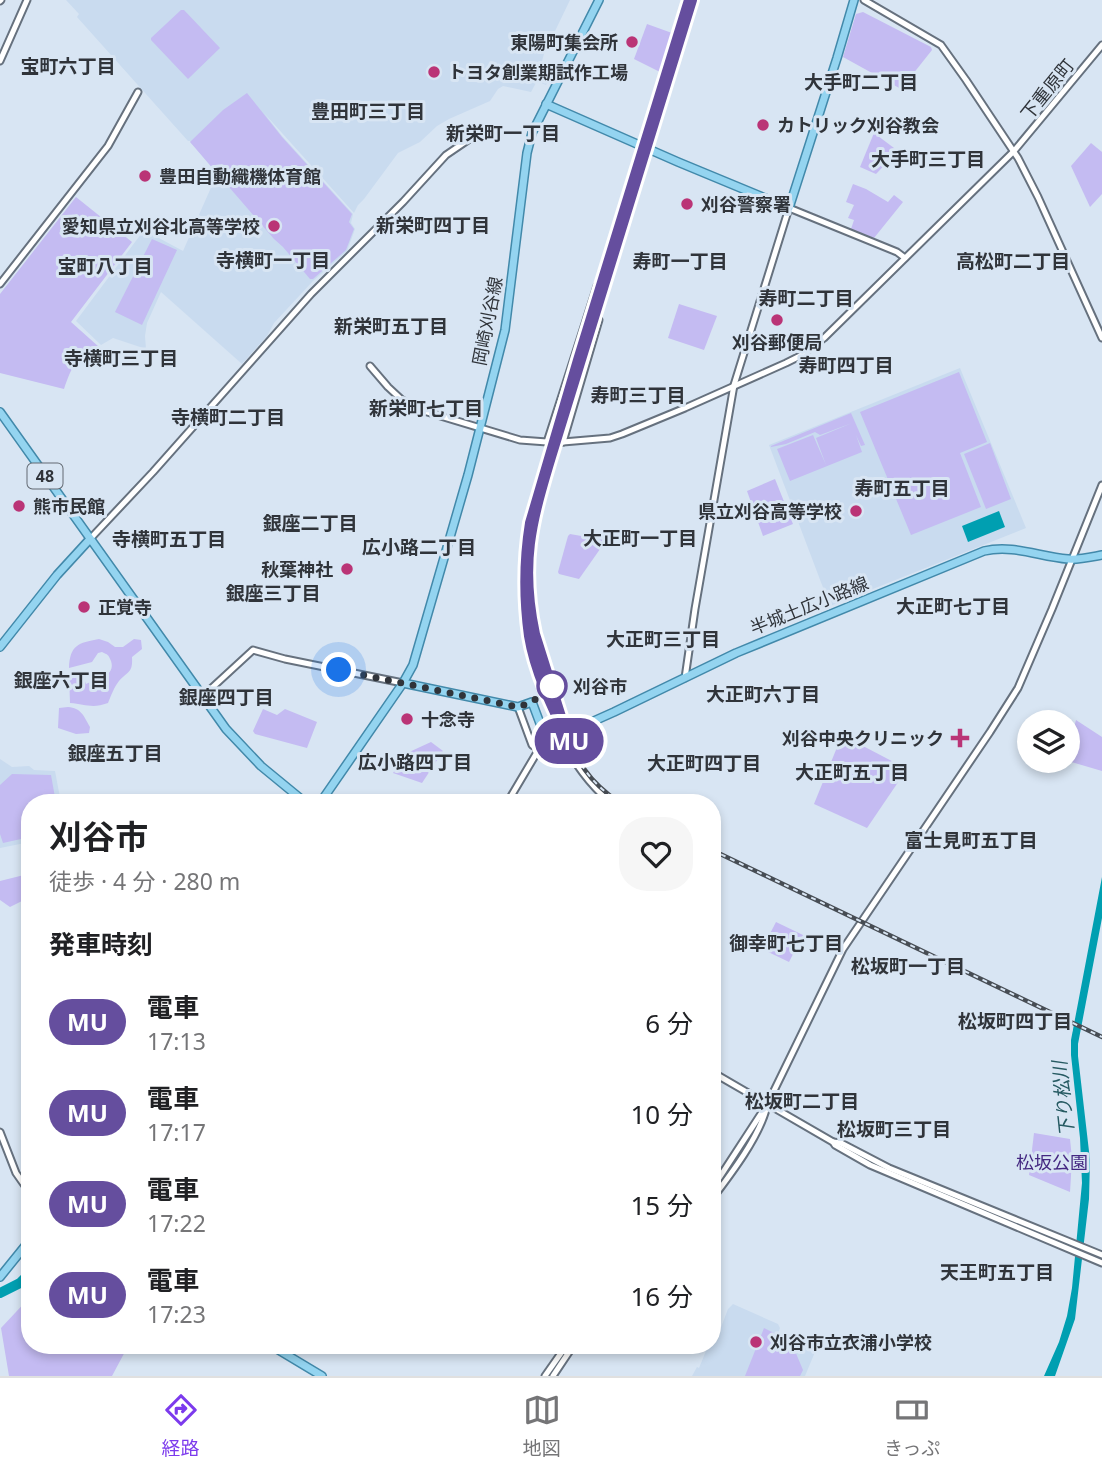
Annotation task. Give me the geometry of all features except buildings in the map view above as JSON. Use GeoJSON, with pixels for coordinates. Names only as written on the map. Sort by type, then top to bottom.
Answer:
{"type":"FeatureCollection","features":[{"type":"Feature","properties":{"kind":"main road","name":"岡崎刈谷線"},"geometry":{"type":"LineString","coordinates":[[326,794],[413,665],[468,475],[505,330],[527,153],[532,133],[599,0]]}},
{"type":"Feature","properties":{"kind":"main road"},"geometry":{"type":"LineString","coordinates":[[547,104],[789,208],[854,0]]}},
{"type":"Feature","properties":{"kind":"main road","name":"48"},"geometry":{"type":"LineString","coordinates":[[0,412],[226,729],[296,794]]}},
{"type":"Feature","properties":{"kind":"main road"},"geometry":{"type":"LineString","coordinates":[[0,647],[57,575],[90,539]]}},
{"type":"Feature","properties":{"kind":"main road","name":"半城土広小路線"},"geometry":{"type":"LineString","coordinates":[[547,742],[797,626],[984,551],[1011,549],[1071,559],[1102,555]]}},
{"type":"Feature","properties":{"kind":"main road"},"geometry":{"type":"LineString","coordinates":[[403,683],[518,707],[532,702],[547,742]]}},
{"type":"Feature","properties":{"kind":"main road"},"geometry":{"type":"LineString","coordinates":[[0,1277],[21,1251]]}},
{"type":"Feature","properties":{"kind":"main road"},"geometry":{"type":"LineString","coordinates":[[285,1354],[322,1376]]}},
{"type":"Feature","properties":{"kind":"street"},"geometry":{"type":"LineString","coordinates":[[0,61],[27,0]]}},
{"type":"Feature","properties":{"kind":"street"},"geometry":{"type":"LineString","coordinates":[[864,0],[941,45],[1014,151],[1038,197],[1102,338]]}},
{"type":"Feature","properties":{"kind":"street","name":"下重原町"},"geometry":{"type":"LineString","coordinates":[[370,366],[388,387],[412,406],[520,440],[547,443],[601,439],[621,434],[685,408],[786,363],[824,338],[1014,151],[1102,44]]}},
{"type":"Feature","properties":{"kind":"street"},"geometry":{"type":"LineString","coordinates":[[0,284],[108,146],[138,92]]}},
{"type":"Feature","properties":{"kind":"street"},"geometry":{"type":"LineString","coordinates":[[90,539],[312,294],[446,155],[468,140],[494,129]]}},
{"type":"Feature","properties":{"kind":"street"},"geometry":{"type":"LineString","coordinates":[[685,678],[734,385],[789,208],[897,252],[905,258]]}},
{"type":"Feature","properties":{"kind":"street"},"geometry":{"type":"LineString","coordinates":[[547,443],[597,286]]}},
{"type":"Feature","properties":{"kind":"street"},"geometry":{"type":"LineString","coordinates":[[563,442],[599,320]]}},
{"type":"Feature","properties":{"kind":"street"},"geometry":{"type":"LineString","coordinates":[[721,1175],[768,1103],[843,949],[1018,688],[1102,485]]}},
{"type":"Feature","properties":{"kind":"street"},"geometry":{"type":"LineString","coordinates":[[203,695],[253,650],[403,683]]}},
{"type":"Feature","properties":{"kind":"street"},"geometry":{"type":"LineString","coordinates":[[518,707],[532,745],[539,749]]}},
{"type":"Feature","properties":{"kind":"street"},"geometry":{"type":"LineString","coordinates":[[561,737],[579,770],[601,794]]}},
{"type":"Feature","properties":{"kind":"street"},"geometry":{"type":"LineString","coordinates":[[512,794],[539,749],[547,742]]}},
{"type":"Feature","properties":{"kind":"street"},"geometry":{"type":"LineString","coordinates":[[721,1077],[870,1165],[1067,1245],[1102,1255]]}},
{"type":"Feature","properties":{"kind":"street"},"geometry":{"type":"LineString","coordinates":[[721,1186],[765,1117],[768,1103]]}},
{"type":"Feature","properties":{"kind":"street"},"geometry":{"type":"LineString","coordinates":[[0,1132],[21,1180]]}},
{"type":"Feature","properties":{"kind":"street"},"geometry":{"type":"LineString","coordinates":[[1067,1245],[1102,1263]]}},
{"type":"Feature","properties":{"kind":"street"},"geometry":{"type":"LineString","coordinates":[[545,1376],[560,1354]]}},
{"type":"Feature","properties":{"kind":"street"},"geometry":{"type":"LineString","coordinates":[[553,1376],[568,1354]]}},
{"type":"Feature","properties":{"kind":"shaded area"},"geometry":{"type":"Polygon","coordinates":[[[66,0],[570,0],[544,54],[539,72],[550,78],[546,85],[537,81],[531,92],[503,86],[490,101],[437,126],[420,142],[398,153],[354,213],[264,113],[353,214],[351,223],[355,229],[347,251],[313,281],[274,323],[267,336],[242,364],[161,292],[147,323],[146,349],[113,338],[101,345],[76,321],[144,230],[183,251],[217,174],[77,17],[79,14],[66,0]]]}},
{"type":"Feature","properties":{"kind":"shaded area"},"geometry":{"type":"Polygon","coordinates":[[[960,368],[1026,528],[830,606],[769,445],[960,368]]]}},
{"type":"Feature","properties":{"kind":"shaded area"},"geometry":{"type":"Polygon","coordinates":[[[0,759],[12,767],[29,766],[34,770],[55,771],[59,794],[21,794],[21,844],[0,848],[0,759]]]}},
{"type":"Feature","properties":{"kind":"shaded area","name":"刈谷市立衣浦小学校"},"geometry":{"type":"Polygon","coordinates":[[[733,1304],[778,1324],[778,1334],[813,1350],[815,1352],[805,1376],[692,1376],[705,1354],[721,1354],[721,1327],[728,1309],[733,1304]]]}},
{"type":"Feature","properties":{"kind":"green space"},"geometry":{"type":"Polygon","coordinates":[[[181,10],[220,48],[188,79],[151,40],[181,10]]]}},
{"type":"Feature","properties":{"kind":"green space"},"geometry":{"type":"Polygon","coordinates":[[[863,12],[931,47],[932,50],[901,89],[843,57],[856,14],[863,12]]]}},
{"type":"Feature","properties":{"kind":"green space"},"geometry":{"type":"Polygon","coordinates":[[[647,24],[672,33],[660,72],[634,59],[647,24]]]}},
{"type":"Feature","properties":{"kind":"green space"},"geometry":{"type":"Polygon","coordinates":[[[247,93],[282,137],[352,214],[349,222],[354,229],[346,250],[313,279],[310,279],[274,239],[190,142],[223,110],[247,93]]]}},
{"type":"Feature","properties":{"kind":"green space"},"geometry":{"type":"Polygon","coordinates":[[[874,133],[898,151],[876,174],[860,167],[874,133]]]}},
{"type":"Feature","properties":{"kind":"green space"},"geometry":{"type":"Polygon","coordinates":[[[1091,143],[1102,152],[1102,194],[1090,207],[1071,166],[1091,143]]]}},
{"type":"Feature","properties":{"kind":"green space"},"geometry":{"type":"Polygon","coordinates":[[[853,184],[888,202],[894,195],[903,202],[874,238],[851,229],[854,220],[848,218],[854,205],[846,202],[853,184]]]}},
{"type":"Feature","properties":{"kind":"green space"},"geometry":{"type":"Polygon","coordinates":[[[76,197],[132,242],[71,322],[99,347],[76,364],[64,389],[0,373],[0,294],[76,197]]]}},
{"type":"Feature","properties":{"kind":"green space"},"geometry":{"type":"Polygon","coordinates":[[[152,239],[177,250],[142,325],[115,312],[152,239]]]}},
{"type":"Feature","properties":{"kind":"green space"},"geometry":{"type":"Polygon","coordinates":[[[679,304],[717,316],[704,350],[668,338],[679,304]]]}},
{"type":"Feature","properties":{"kind":"green space"},"geometry":{"type":"Polygon","coordinates":[[[959,372],[987,442],[960,453],[981,507],[911,535],[860,412],[959,372]]]}},
{"type":"Feature","properties":{"kind":"green space"},"geometry":{"type":"Polygon","coordinates":[[[851,413],[865,445],[861,446],[856,435],[862,452],[790,481],[777,449],[813,435],[826,465],[816,438],[852,423],[820,435],[815,432],[786,444],[771,446],[851,413]]]}},
{"type":"Feature","properties":{"kind":"green space"},"geometry":{"type":"Polygon","coordinates":[[[990,443],[1011,499],[986,509],[964,454],[990,443]]]}},
{"type":"Feature","properties":{"kind":"green space"},"geometry":{"type":"Polygon","coordinates":[[[775,479],[793,524],[763,536],[747,491],[775,479]]]}},
{"type":"Feature","properties":{"kind":"green space"},"geometry":{"type":"Polygon","coordinates":[[[570,534],[605,542],[579,579],[558,572],[570,534]]]}},
{"type":"Feature","properties":{"kind":"green space"},"geometry":{"type":"Polygon","coordinates":[[[99,639],[115,647],[123,647],[134,639],[141,640],[142,649],[132,657],[131,669],[117,683],[108,703],[93,706],[70,703],[69,674],[82,674],[86,684],[105,676],[111,670],[108,655],[102,652],[98,653],[92,662],[69,668],[71,654],[76,646],[99,639]]]}},
{"type":"Feature","properties":{"kind":"green space"},"geometry":{"type":"Polygon","coordinates":[[[68,707],[82,713],[90,727],[89,733],[76,734],[58,728],[59,708],[68,707]]]}},
{"type":"Feature","properties":{"kind":"green space"},"geometry":{"type":"Polygon","coordinates":[[[263,709],[277,715],[285,709],[317,722],[307,748],[255,734],[253,731],[263,709]]]}},
{"type":"Feature","properties":{"kind":"green space"},"geometry":{"type":"Polygon","coordinates":[[[1080,723],[1102,737],[1102,771],[1080,765],[1080,723]]]}},
{"type":"Feature","properties":{"kind":"green space"},"geometry":{"type":"Polygon","coordinates":[[[842,735],[907,769],[867,828],[814,804],[842,735]]]}},
{"type":"Feature","properties":{"kind":"green space"},"geometry":{"type":"Polygon","coordinates":[[[431,742],[443,751],[422,783],[393,773],[407,753],[431,742]]]}},
{"type":"Feature","properties":{"kind":"green space"},"geometry":{"type":"Polygon","coordinates":[[[12,774],[51,775],[54,794],[21,794],[21,839],[3,843],[0,834],[0,785],[12,774]]]}},
{"type":"Feature","properties":{"kind":"green space"},"geometry":{"type":"Polygon","coordinates":[[[21,876],[21,902],[10,907],[0,900],[0,881],[21,876]]]}},
{"type":"Feature","properties":{"kind":"green space"},"geometry":{"type":"Polygon","coordinates":[[[776,922],[803,935],[789,962],[762,949],[776,922]]]}},
{"type":"Feature","properties":{"kind":"green space","name":"松坂公園"},"geometry":{"type":"Polygon","coordinates":[[[1034,1133],[1070,1139],[1070,1192],[1029,1175],[1034,1133]]]}},
{"type":"Feature","properties":{"kind":"green space"},"geometry":{"type":"Polygon","coordinates":[[[21,1307],[21,1354],[124,1354],[112,1376],[9,1376],[1,1328],[21,1307]]]}},
{"type":"Feature","properties":{"kind":"green space"},"geometry":{"type":"Polygon","coordinates":[[[764,1328],[784,1338],[783,1346],[795,1351],[803,1370],[800,1376],[745,1376],[764,1328]]]}},
{"type":"Feature","properties":{"kind":"water"},"geometry":{"type":"Polygon","coordinates":[[[999,511],[1005,527],[968,542],[962,526],[999,511]]]}},
{"type":"Feature","properties":{"kind":"water"},"geometry":{"type":"Polygon","coordinates":[[[1102,877],[1102,918],[1078,1044],[1090,1160],[1089,1199],[1075,1319],[1055,1376],[1044,1376],[1059,1342],[1072,1288],[1082,1183],[1071,1040],[1102,877]]]}},
{"type":"Feature","properties":{"kind":"waterway"},"geometry":{"type":"LineString","coordinates":[[0,1293],[21,1282]]}},
{"type":"Feature","properties":{"kind":"railway"},"geometry":{"type":"LineString","coordinates":[[609,794],[581,764],[565,734],[538,669],[527,622],[527,551],[530,523],[577,360],[689,0]]}},
{"type":"Feature","properties":{"kind":"railway"},"geometry":{"type":"LineString","coordinates":[[721,854],[1102,1037]]}},
{"type":"Feature","properties":{"kind":"train","name":"MU"},"geometry":{"type":"LineString","coordinates":[[689,0],[530,523],[525,580],[530,637],[547,692],[569,742],[531,616],[527,575],[531,529],[692,0]]}},
{"type":"Feature","properties":{"kind":"place","name":"東陽町集会所"},"geometry":{"type":"Point","coordinates":[632,42]}},
{"type":"Feature","properties":{"kind":"place","name":"トヨタ創業期試作工場"},"geometry":{"type":"Point","coordinates":[434,72]}},
{"type":"Feature","properties":{"kind":"place","name":"カトリック刈谷教会"},"geometry":{"type":"Point","coordinates":[763,125]}},
{"type":"Feature","properties":{"kind":"place","name":"豊田自動織機体育館"},"geometry":{"type":"Point","coordinates":[145,176]}},
{"type":"Feature","properties":{"kind":"place","name":"刈谷警察署"},"geometry":{"type":"Point","coordinates":[687,204]}},
{"type":"Feature","properties":{"kind":"place","name":"愛知県立刈谷北高等学校"},"geometry":{"type":"Point","coordinates":[274,226]}},
{"type":"Feature","properties":{"kind":"place","name":"刈谷郵便局"},"geometry":{"type":"Point","coordinates":[777,320]}},
{"type":"Feature","properties":{"kind":"place","name":"熊市民館"},"geometry":{"type":"Point","coordinates":[19,506]}},
{"type":"Feature","properties":{"kind":"place","name":"県立刈谷高等学校"},"geometry":{"type":"Point","coordinates":[856,511]}},
{"type":"Feature","properties":{"kind":"place","name":"秋葉神社"},"geometry":{"type":"Point","coordinates":[347,569]}},
{"type":"Feature","properties":{"kind":"place","name":"正覚寺"},"geometry":{"type":"Point","coordinates":[84,607]}},
{"type":"Feature","properties":{"kind":"place","name":"刈谷市"},"geometry":{"type":"Point","coordinates":[552,686]}},
{"type":"Feature","properties":{"kind":"place","name":"十念寺"},"geometry":{"type":"Point","coordinates":[407,719]}},
{"type":"Feature","properties":{"kind":"place","name":"刈谷中央クリニック"},"geometry":{"type":"Point","coordinates":[960,738]}},
{"type":"Feature","properties":{"kind":"place","name":"刈谷市立衣浦小学校"},"geometry":{"type":"Point","coordinates":[756,1342]}},
{"type":"Feature","properties":{"kind":"district","name":"宝町六丁目"},"geometry":{"type":"Point","coordinates":[68,66]}},
{"type":"Feature","properties":{"kind":"district","name":"大手町二丁目"},"geometry":{"type":"Point","coordinates":[861,82]}},
{"type":"Feature","properties":{"kind":"district","name":"豊田町三丁目"},"geometry":{"type":"Point","coordinates":[368,111]}},
{"type":"Feature","properties":{"kind":"district","name":"新栄町一丁目"},"geometry":{"type":"Point","coordinates":[503,133]}},
{"type":"Feature","properties":{"kind":"district","name":"大手町三丁目"},"geometry":{"type":"Point","coordinates":[928,159]}},
{"type":"Feature","properties":{"kind":"district","name":"新栄町四丁目"},"geometry":{"type":"Point","coordinates":[433,225]}},
{"type":"Feature","properties":{"kind":"district","name":"寺横町一丁目"},"geometry":{"type":"Point","coordinates":[273,260]}},
{"type":"Feature","properties":{"kind":"district","name":"寿町一丁目"},"geometry":{"type":"Point","coordinates":[680,261]}},
{"type":"Feature","properties":{"kind":"district","name":"高松町二丁目"},"geometry":{"type":"Point","coordinates":[1013,261]}},
{"type":"Feature","properties":{"kind":"district","name":"宝町八丁目"},"geometry":{"type":"Point","coordinates":[105,266]}},
{"type":"Feature","properties":{"kind":"district","name":"寿町二丁目"},"geometry":{"type":"Point","coordinates":[806,298]}},
{"type":"Feature","properties":{"kind":"district","name":"新栄町五丁目"},"geometry":{"type":"Point","coordinates":[391,326]}},
{"type":"Feature","properties":{"kind":"district","name":"寺横町三丁目"},"geometry":{"type":"Point","coordinates":[121,358]}},
{"type":"Feature","properties":{"kind":"district","name":"寿町四丁目"},"geometry":{"type":"Point","coordinates":[846,365]}},
{"type":"Feature","properties":{"kind":"district","name":"寿町三丁目"},"geometry":{"type":"Point","coordinates":[638,395]}},
{"type":"Feature","properties":{"kind":"district","name":"新栄町七丁目"},"geometry":{"type":"Point","coordinates":[426,408]}},
{"type":"Feature","properties":{"kind":"district","name":"寺横町二丁目"},"geometry":{"type":"Point","coordinates":[228,417]}},
{"type":"Feature","properties":{"kind":"district","name":"寿町五丁目"},"geometry":{"type":"Point","coordinates":[902,488]}},
{"type":"Feature","properties":{"kind":"district","name":"銀座二丁目"},"geometry":{"type":"Point","coordinates":[310,523]}},
{"type":"Feature","properties":{"kind":"district","name":"大正町一丁目"},"geometry":{"type":"Point","coordinates":[640,538]}},
{"type":"Feature","properties":{"kind":"district","name":"寺横町五丁目"},"geometry":{"type":"Point","coordinates":[169,539]}},
{"type":"Feature","properties":{"kind":"district","name":"広小路二丁目"},"geometry":{"type":"Point","coordinates":[419,547]}},
{"type":"Feature","properties":{"kind":"district","name":"銀座三丁目"},"geometry":{"type":"Point","coordinates":[273,593]}},
{"type":"Feature","properties":{"kind":"district","name":"大正町七丁目"},"geometry":{"type":"Point","coordinates":[953,606]}},
{"type":"Feature","properties":{"kind":"district","name":"大正町三丁目"},"geometry":{"type":"Point","coordinates":[663,639]}},
{"type":"Feature","properties":{"kind":"district","name":"銀座六丁目"},"geometry":{"type":"Point","coordinates":[61,680]}},
{"type":"Feature","properties":{"kind":"district","name":"大正町六丁目"},"geometry":{"type":"Point","coordinates":[763,694]}},
{"type":"Feature","properties":{"kind":"district","name":"銀座四丁目"},"geometry":{"type":"Point","coordinates":[226,697]}},
{"type":"Feature","properties":{"kind":"district","name":"銀座五丁目"},"geometry":{"type":"Point","coordinates":[115,753]}},
{"type":"Feature","properties":{"kind":"district","name":"広小路四丁目"},"geometry":{"type":"Point","coordinates":[415,762]}},
{"type":"Feature","properties":{"kind":"district","name":"大正町四丁目"},"geometry":{"type":"Point","coordinates":[704,763]}},
{"type":"Feature","properties":{"kind":"district","name":"大正町五丁目"},"geometry":{"type":"Point","coordinates":[852,772]}},
{"type":"Feature","properties":{"kind":"district","name":"富士見町五丁目"},"geometry":{"type":"Point","coordinates":[971,840]}},
{"type":"Feature","properties":{"kind":"district","name":"御幸町七丁目"},"geometry":{"type":"Point","coordinates":[786,943]}},
{"type":"Feature","properties":{"kind":"district","name":"松坂町一丁目"},"geometry":{"type":"Point","coordinates":[908,966]}},
{"type":"Feature","properties":{"kind":"district","name":"松坂町四丁目"},"geometry":{"type":"Point","coordinates":[1015,1021]}},
{"type":"Feature","properties":{"kind":"district","name":"松坂町二丁目"},"geometry":{"type":"Point","coordinates":[802,1101]}},
{"type":"Feature","properties":{"kind":"district","name":"松坂町三丁目"},"geometry":{"type":"Point","coordinates":[894,1129]}},
{"type":"Feature","properties":{"kind":"district","name":"天王町五丁目"},"geometry":{"type":"Point","coordinates":[997,1272]}},
{"type":"Feature","properties":{"kind":"route"},"geometry":{"type":"LineString","coordinates":[[339,670],[518,707],[532,702],[552,686]]}},
{"type":"Feature","properties":{"kind":"water label","name":"下り松川"},"geometry":{"type":"Point","coordinates":[1063,1099]}}]}
